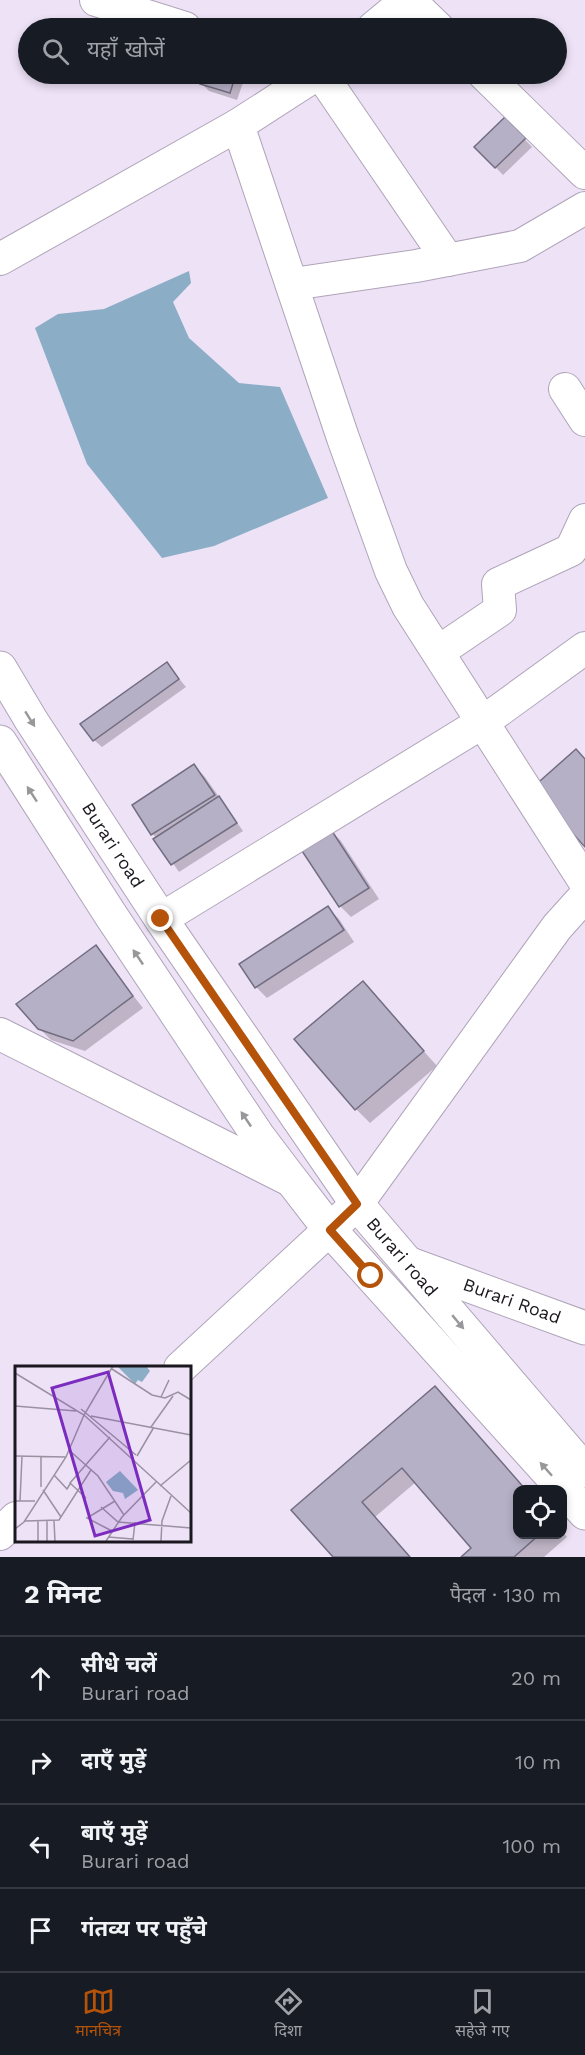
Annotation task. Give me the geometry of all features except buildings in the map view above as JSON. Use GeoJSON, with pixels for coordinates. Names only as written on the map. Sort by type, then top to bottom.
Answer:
{"type":"FeatureCollection","features":[{"type":"Feature","properties":{"kind":"main road","name":"Burari road"},"geometry":{"type":"LineString","coordinates":[[0,668],[37,730],[161,919],[357,1204],[585,1471]]}},
{"type":"Feature","properties":{"kind":"main road","name":"Burari road"},"geometry":{"type":"LineString","coordinates":[[0,742],[110,914],[258,1136],[292,1181],[330,1230],[585,1513]]}},
{"type":"Feature","properties":{"kind":"main road","name":"Burari Road"},"geometry":{"type":"LineString","coordinates":[[371,1276],[408,1263],[585,1328]]}},
{"type":"Feature","properties":{"kind":"street"},"geometry":{"type":"LineString","coordinates":[[96,0],[169,16]]}},
{"type":"Feature","properties":{"kind":"street"},"geometry":{"type":"LineString","coordinates":[[386,18],[408,0],[427,18]]}},
{"type":"Feature","properties":{"kind":"street"},"geometry":{"type":"LineString","coordinates":[[0,259],[238,125],[303,84]]}},
{"type":"Feature","properties":{"kind":"street"},"geometry":{"type":"LineString","coordinates":[[326,84],[448,260]]}},
{"type":"Feature","properties":{"kind":"street"},"geometry":{"type":"LineString","coordinates":[[494,84],[585,173]]}},
{"type":"Feature","properties":{"kind":"street"},"geometry":{"type":"LineString","coordinates":[[238,125],[343,438],[391,571],[408,606],[585,882]]}},
{"type":"Feature","properties":{"kind":"street"},"geometry":{"type":"LineString","coordinates":[[293,284],[448,260],[520,246],[585,208]]}},
{"type":"Feature","properties":{"kind":"street"},"geometry":{"type":"LineString","coordinates":[[565,389],[585,420]]}},
{"type":"Feature","properties":{"kind":"street"},"geometry":{"type":"LineString","coordinates":[[438,652],[500,610],[498,584],[571,550],[585,520]]}},
{"type":"Feature","properties":{"kind":"street"},"geometry":{"type":"LineString","coordinates":[[161,919],[483,723],[585,648]]}},
{"type":"Feature","properties":{"kind":"street"},"geometry":{"type":"LineString","coordinates":[[182,1366],[357,1204],[557,927],[585,896]]}},
{"type":"Feature","properties":{"kind":"street"},"geometry":{"type":"LineString","coordinates":[[0,1034],[292,1181]]}},
{"type":"Feature","properties":{"kind":"street"},"geometry":{"type":"LineString","coordinates":[[0,1534],[15,1519]]}},
{"type":"Feature","properties":{"kind":"water"},"geometry":{"type":"Polygon","coordinates":[[[189,271],[191,283],[173,302],[189,338],[239,383],[280,387],[328,498],[214,546],[162,558],[87,464],[35,328],[58,314],[104,309],[189,271]]]}},
{"type":"Feature","properties":{"kind":"route"},"geometry":{"type":"LineString","coordinates":[[161,919],[357,1204],[330,1230],[371,1276]]}}]}
